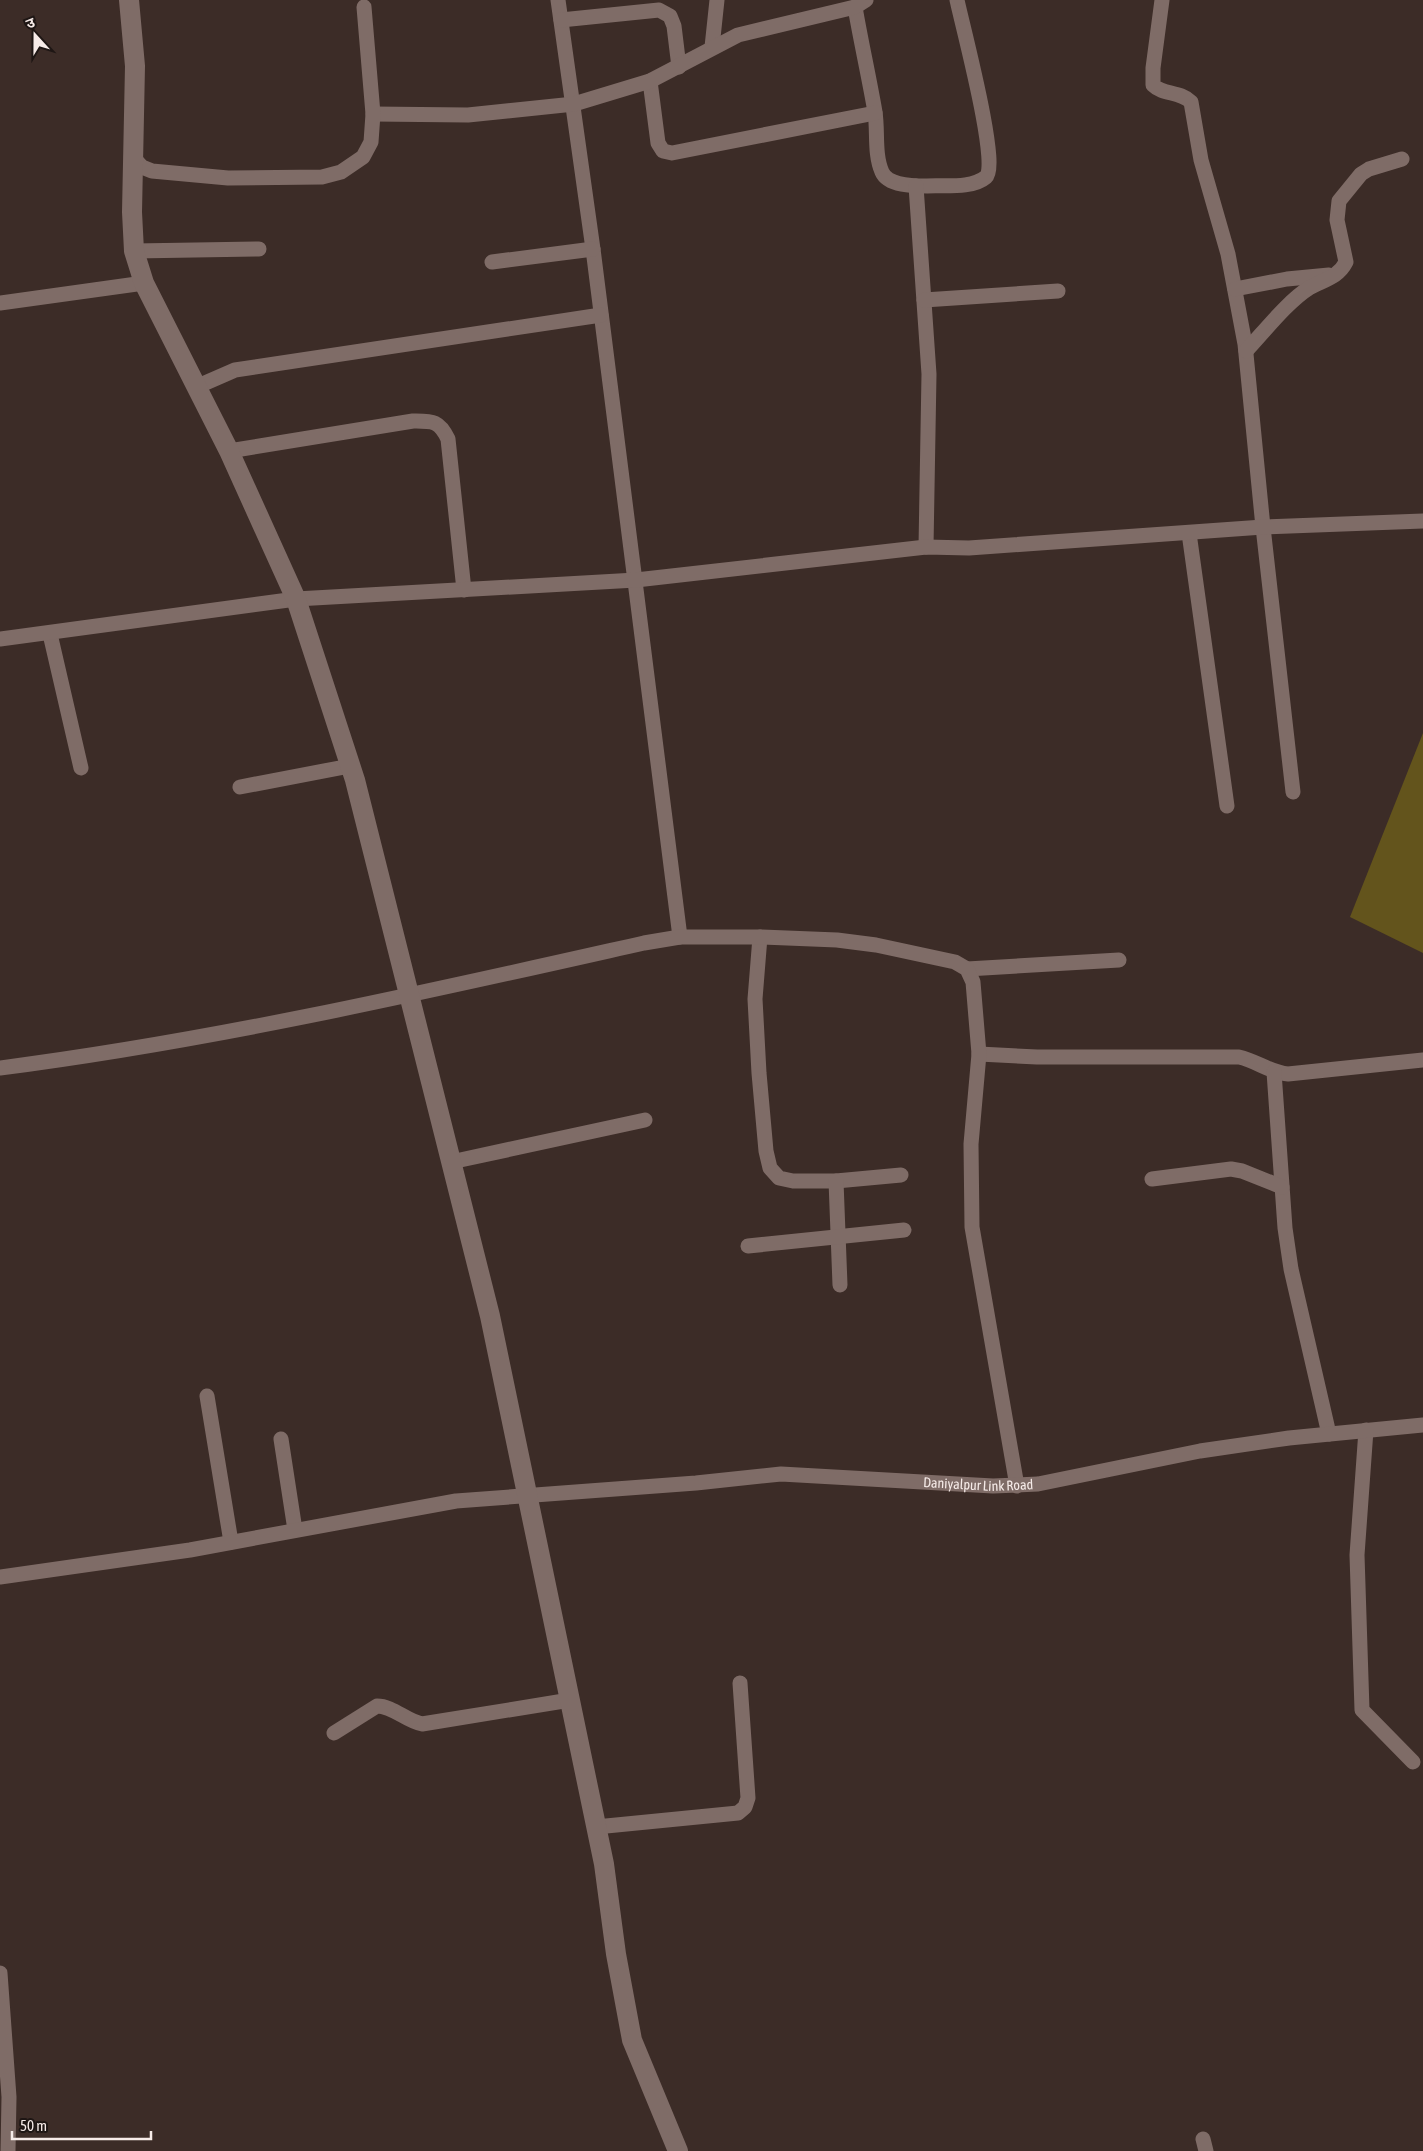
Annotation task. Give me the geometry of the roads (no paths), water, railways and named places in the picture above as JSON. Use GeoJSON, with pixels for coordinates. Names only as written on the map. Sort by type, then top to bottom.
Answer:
{"type":"FeatureCollection","features":[{"type":"Feature","properties":{"kind":"street"},"geometry":{"type":"LineString","coordinates":[[129,0],[135,66],[133,157],[134,252],[144,283],[229,451],[296,598],[350,766],[490,1316],[530,1497],[604,1864],[616,1954],[632,2040],[678,2151]]}},
{"type":"Feature","properties":{"kind":"street"},"geometry":{"type":"LineString","coordinates":[[558,0],[593,249],[680,937]]}},
{"type":"Feature","properties":{"kind":"street"},"geometry":{"type":"LineString","coordinates":[[712,47],[717,0]]}},
{"type":"Feature","properties":{"kind":"street"},"geometry":{"type":"LineString","coordinates":[[372,114],[468,115],[574,104],[650,81],[738,35],[860,4],[882,173],[889,180],[916,186],[962,185],[979,181],[990,172],[986,130],[956,0]]}},
{"type":"Feature","properties":{"kind":"street"},"geometry":{"type":"LineString","coordinates":[[1162,0],[1153,68],[1153,85],[1158,90],[1185,96],[1191,102],[1201,160],[1236,289],[1246,352],[1262,527],[1293,792]]}},
{"type":"Feature","properties":{"kind":"street"},"geometry":{"type":"LineString","coordinates":[[133,157],[142,166],[152,171],[228,178],[331,175],[340,172],[363,157],[368,150],[372,114],[364,7]]}},
{"type":"Feature","properties":{"kind":"street"},"geometry":{"type":"LineString","coordinates":[[561,20],[659,10],[670,16],[674,26],[679,67]]}},
{"type":"Feature","properties":{"kind":"street"},"geometry":{"type":"LineString","coordinates":[[650,81],[658,143],[663,151],[672,153],[875,113]]}},
{"type":"Feature","properties":{"kind":"street"},"geometry":{"type":"LineString","coordinates":[[1246,352],[1298,297],[1308,289],[1338,274],[1346,262],[1337,220],[1339,201],[1361,174],[1369,169],[1402,160]]}},
{"type":"Feature","properties":{"kind":"street"},"geometry":{"type":"LineString","coordinates":[[916,186],[929,374],[926,547]]}},
{"type":"Feature","properties":{"kind":"street"},"geometry":{"type":"LineString","coordinates":[[134,252],[259,249]]}},
{"type":"Feature","properties":{"kind":"street"},"geometry":{"type":"LineString","coordinates":[[492,262],[593,249]]}},
{"type":"Feature","properties":{"kind":"street"},"geometry":{"type":"LineString","coordinates":[[1236,289],[1287,279],[1338,274]]}},
{"type":"Feature","properties":{"kind":"street"},"geometry":{"type":"LineString","coordinates":[[0,303],[144,283]]}},
{"type":"Feature","properties":{"kind":"street"},"geometry":{"type":"LineString","coordinates":[[924,300],[1058,291]]}},
{"type":"Feature","properties":{"kind":"street"},"geometry":{"type":"LineString","coordinates":[[196,387],[235,370],[601,315]]}},
{"type":"Feature","properties":{"kind":"street"},"geometry":{"type":"LineString","coordinates":[[229,451],[413,421],[432,421],[443,427],[448,439],[464,590]]}},
{"type":"Feature","properties":{"kind":"street"},"geometry":{"type":"LineString","coordinates":[[0,639],[50,634],[296,598],[636,580],[926,547],[969,548],[1262,527],[1423,521]]}},
{"type":"Feature","properties":{"kind":"street"},"geometry":{"type":"LineString","coordinates":[[1189,533],[1227,806]]}},
{"type":"Feature","properties":{"kind":"street"},"geometry":{"type":"LineString","coordinates":[[50,634],[81,768]]}},
{"type":"Feature","properties":{"kind":"street"},"geometry":{"type":"LineString","coordinates":[[240,788],[350,766]]}},
{"type":"Feature","properties":{"kind":"street"},"geometry":{"type":"LineString","coordinates":[[760,936],[755,1000],[759,1073],[766,1150],[770,1168],[779,1178],[793,1181],[836,1181],[901,1175]]}},
{"type":"Feature","properties":{"kind":"street"},"geometry":{"type":"LineString","coordinates":[[0,1068],[194,1038],[410,996],[644,943],[680,937],[760,936],[836,940],[876,945],[955,962],[967,969],[1118,960]]}},
{"type":"Feature","properties":{"kind":"street"},"geometry":{"type":"LineString","coordinates":[[967,969],[973,982],[979,1054],[971,1144],[972,1227],[1017,1486]]}},
{"type":"Feature","properties":{"kind":"street"},"geometry":{"type":"LineString","coordinates":[[979,1054],[1037,1057],[1239,1058],[1260,1063],[1274,1072],[1288,1074],[1423,1060]]}},
{"type":"Feature","properties":{"kind":"street"},"geometry":{"type":"LineString","coordinates":[[1274,1072],[1282,1187],[1291,1269],[1328,1434]]}},
{"type":"Feature","properties":{"kind":"street"},"geometry":{"type":"LineString","coordinates":[[451,1162],[645,1120]]}},
{"type":"Feature","properties":{"kind":"street"},"geometry":{"type":"LineString","coordinates":[[1152,1179],[1231,1169],[1242,1171],[1282,1187]]}},
{"type":"Feature","properties":{"kind":"street"},"geometry":{"type":"LineString","coordinates":[[836,1181],[840,1285]]}},
{"type":"Feature","properties":{"kind":"street"},"geometry":{"type":"LineString","coordinates":[[748,1246],[904,1230]]}},
{"type":"Feature","properties":{"kind":"street"},"geometry":{"type":"LineString","coordinates":[[207,1396],[231,1542]]}},
{"type":"Feature","properties":{"kind":"street","name":"Daniyalpur Link Road"},"geometry":{"type":"LineString","coordinates":[[0,1577],[231,1542],[456,1501],[530,1497],[781,1474],[1017,1486],[1038,1484],[1200,1451],[1423,1424]]}},
{"type":"Feature","properties":{"kind":"street"},"geometry":{"type":"LineString","coordinates":[[1366,1430],[1357,1555],[1362,1710],[1413,1762]]}},
{"type":"Feature","properties":{"kind":"street"},"geometry":{"type":"LineString","coordinates":[[281,1439],[295,1530]]}},
{"type":"Feature","properties":{"kind":"street"},"geometry":{"type":"LineString","coordinates":[[596,1827],[738,1813],[745,1807],[748,1798],[740,1683]]}},
{"type":"Feature","properties":{"kind":"street"},"geometry":{"type":"LineString","coordinates":[[334,1733],[377,1706],[384,1706],[412,1722],[422,1724],[570,1700]]}},
{"type":"Feature","properties":{"kind":"street"},"geometry":{"type":"LineString","coordinates":[[0,1972],[9,2097],[8,2151]]}}]}
